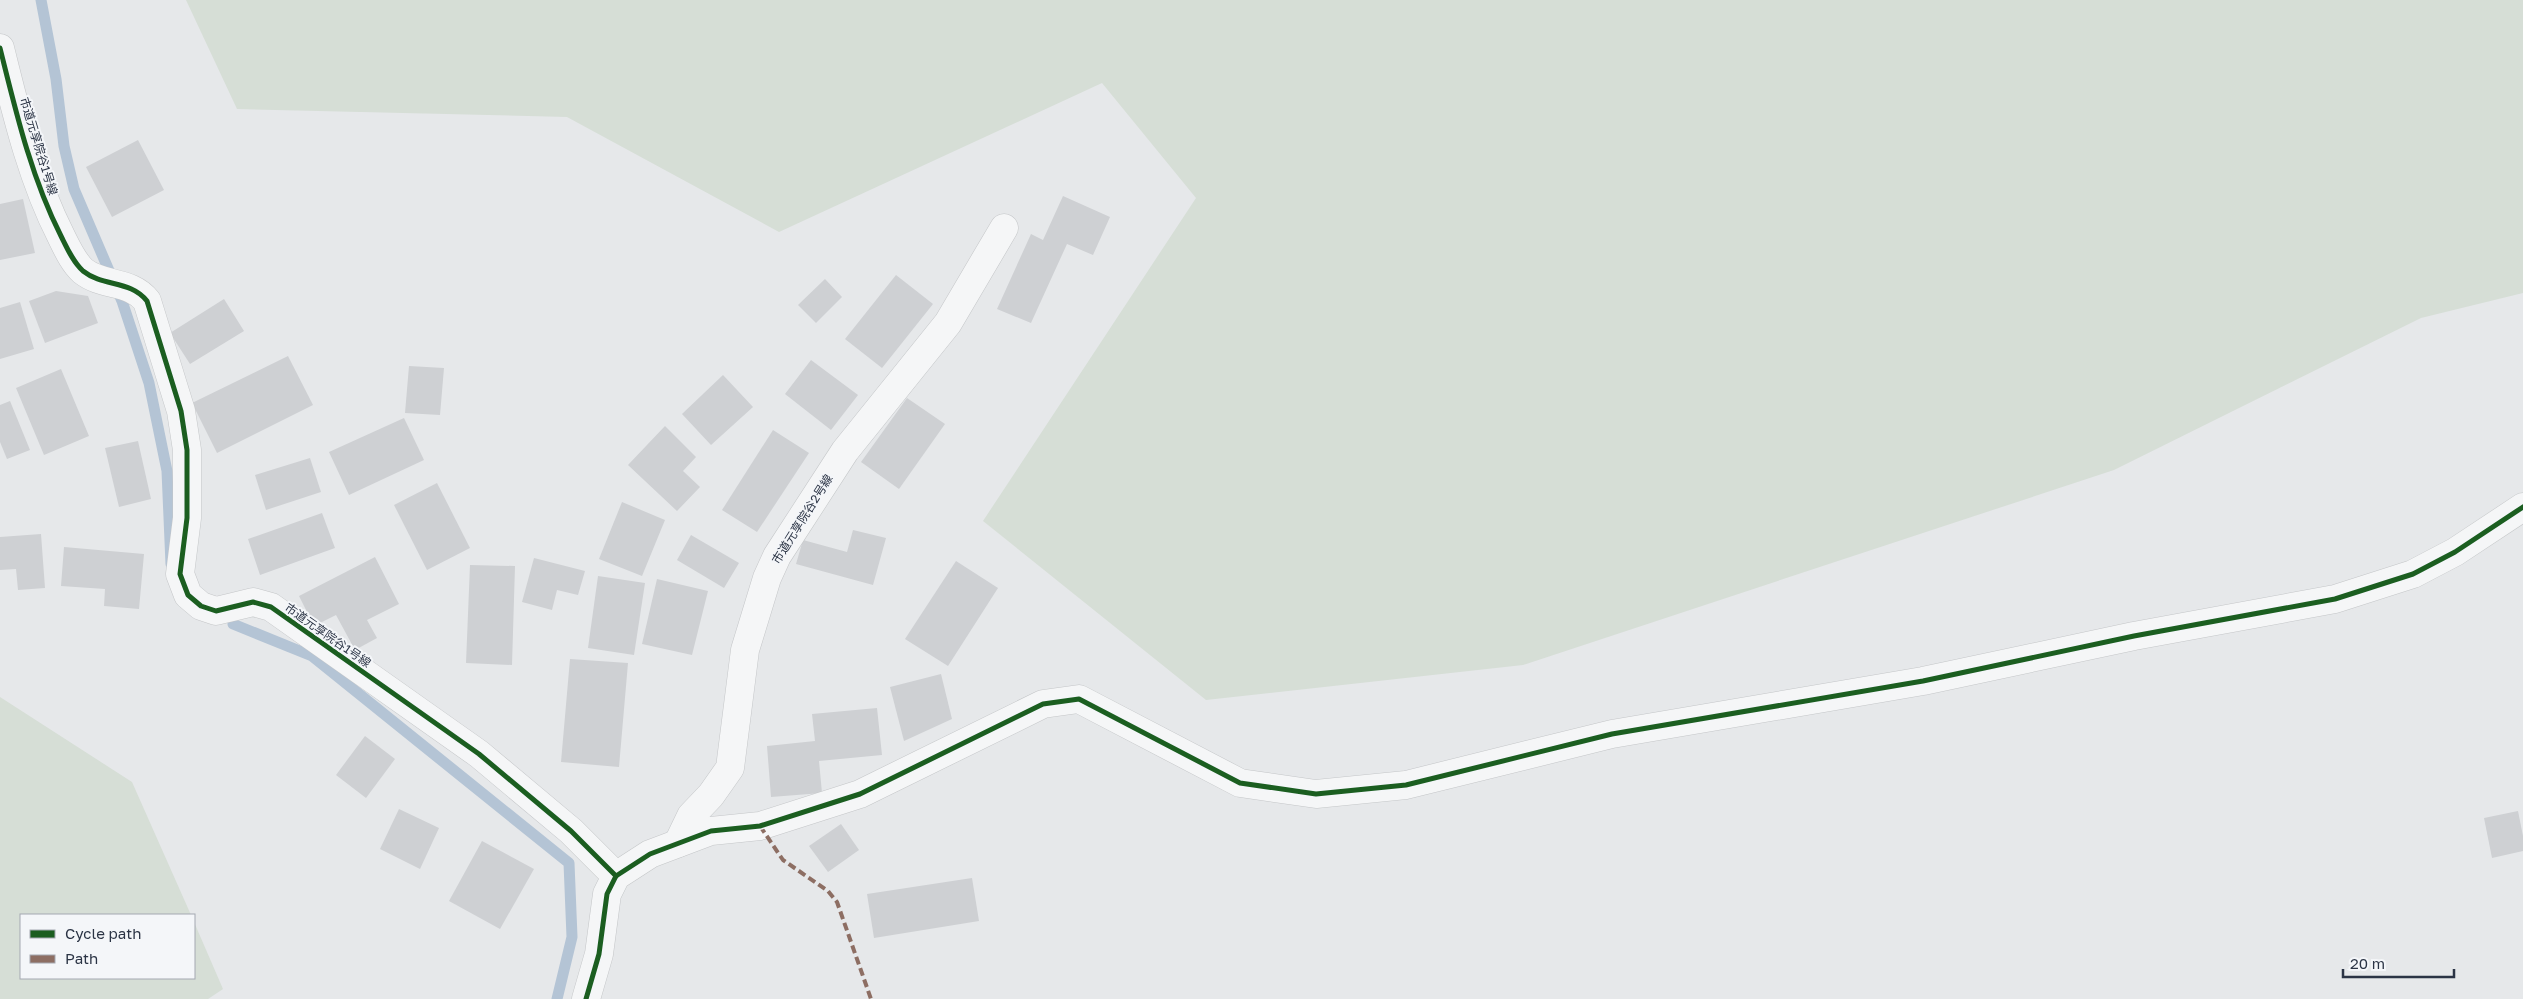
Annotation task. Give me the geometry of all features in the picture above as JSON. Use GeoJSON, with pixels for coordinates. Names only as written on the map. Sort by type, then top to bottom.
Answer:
{"type":"FeatureCollection","features":[{"type":"Feature","properties":{"kind":"street","name":"市道元享院谷1号線"},"geometry":{"type":"LineString","coordinates":[[0,48],[34,174],[69,252],[83,271],[96,279],[130,287],[141,294],[147,301],[181,411],[187,450],[187,518],[180,574],[188,595],[202,606],[216,611],[253,602],[271,607],[479,754],[571,831],[616,876]]}},
{"type":"Feature","properties":{"kind":"street","name":"市道元享院谷2号線"},"geometry":{"type":"LineString","coordinates":[[678,843],[691,816],[711,795],[730,768],[745,650],[767,578],[777,556],[845,451],[948,323],[1004,228]]}},
{"type":"Feature","properties":{"kind":"street"},"geometry":{"type":"LineString","coordinates":[[586,999],[599,954],[607,894],[616,876],[650,854],[711,831],[760,826],[860,794],[1043,704],[1079,699],[1240,783],[1316,794],[1406,786],[1612,734],[1923,681],[2134,636],[2335,599],[2413,574],[2455,552],[2523,507]]}},
{"type":"Feature","properties":{"kind":"shaded area"},"geometry":{"type":"Polygon","coordinates":[[[186,0],[2523,0],[2523,293],[2421,318],[2114,470],[1523,665],[1206,700],[983,521],[1196,198],[1102,83],[779,232],[567,117],[237,109],[186,0]]]}},
{"type":"Feature","properties":{"kind":"shaded area"},"geometry":{"type":"Polygon","coordinates":[[[0,697],[132,782],[191,914],[20,914],[20,979],[195,979],[195,924],[223,989],[208,999],[0,999],[0,697]]]}},
{"type":"Feature","properties":{"kind":"building"},"geometry":{"type":"Polygon","coordinates":[[[138,140],[164,190],[112,217],[86,167],[138,140]]]}},
{"type":"Feature","properties":{"kind":"building"},"geometry":{"type":"Polygon","coordinates":[[[1063,196],[1110,217],[1093,255],[1067,244],[1031,323],[997,309],[1031,234],[1043,240],[1063,196]]]}},
{"type":"Feature","properties":{"kind":"building"},"geometry":{"type":"Polygon","coordinates":[[[23,199],[35,253],[0,260],[0,204],[23,199]]]}},
{"type":"Feature","properties":{"kind":"building"},"geometry":{"type":"Polygon","coordinates":[[[896,275],[933,304],[882,368],[845,339],[896,275]]]}},
{"type":"Feature","properties":{"kind":"building"},"geometry":{"type":"Polygon","coordinates":[[[825,279],[842,297],[816,323],[798,305],[825,279]]]}},
{"type":"Feature","properties":{"kind":"building"},"geometry":{"type":"Polygon","coordinates":[[[56,291],[88,296],[98,323],[45,343],[29,301],[56,291]]]}},
{"type":"Feature","properties":{"kind":"building"},"geometry":{"type":"Polygon","coordinates":[[[224,299],[244,331],[190,364],[170,333],[224,299]]]}},
{"type":"Feature","properties":{"kind":"building"},"geometry":{"type":"Polygon","coordinates":[[[20,302],[34,349],[0,359],[0,308],[20,302]]]}},
{"type":"Feature","properties":{"kind":"building"},"geometry":{"type":"Polygon","coordinates":[[[288,356],[313,405],[217,453],[192,403],[288,356]]]}},
{"type":"Feature","properties":{"kind":"building"},"geometry":{"type":"Polygon","coordinates":[[[811,360],[858,395],[831,430],[785,394],[811,360]]]}},
{"type":"Feature","properties":{"kind":"building"},"geometry":{"type":"Polygon","coordinates":[[[409,366],[444,368],[440,415],[405,413],[409,366]]]}},
{"type":"Feature","properties":{"kind":"building"},"geometry":{"type":"Polygon","coordinates":[[[61,369],[89,436],[44,455],[16,388],[61,369]]]}},
{"type":"Feature","properties":{"kind":"building"},"geometry":{"type":"Polygon","coordinates":[[[723,375],[753,407],[711,445],[682,414],[723,375]]]}},
{"type":"Feature","properties":{"kind":"building"},"geometry":{"type":"Polygon","coordinates":[[[907,398],[945,424],[899,489],[861,462],[907,398]]]}},
{"type":"Feature","properties":{"kind":"building"},"geometry":{"type":"Polygon","coordinates":[[[10,401],[30,450],[7,459],[0,442],[0,405],[10,401]]]}},
{"type":"Feature","properties":{"kind":"building"},"geometry":{"type":"Polygon","coordinates":[[[404,418],[424,460],[349,495],[329,452],[404,418]]]}},
{"type":"Feature","properties":{"kind":"building"},"geometry":{"type":"Polygon","coordinates":[[[665,426],[696,457],[683,471],[700,487],[677,511],[628,465],[665,426]]]}},
{"type":"Feature","properties":{"kind":"building"},"geometry":{"type":"Polygon","coordinates":[[[773,430],[809,453],[757,532],[722,510],[773,430]]]}},
{"type":"Feature","properties":{"kind":"building"},"geometry":{"type":"Polygon","coordinates":[[[138,441],[151,499],[119,507],[105,448],[138,441]]]}},
{"type":"Feature","properties":{"kind":"building"},"geometry":{"type":"Polygon","coordinates":[[[310,458],[321,492],[266,510],[255,475],[310,458]]]}},
{"type":"Feature","properties":{"kind":"building"},"geometry":{"type":"Polygon","coordinates":[[[437,483],[470,548],[427,570],[394,505],[437,483]]]}},
{"type":"Feature","properties":{"kind":"building"},"geometry":{"type":"Polygon","coordinates":[[[622,502],[665,520],[642,576],[599,559],[622,502]]]}},
{"type":"Feature","properties":{"kind":"building"},"geometry":{"type":"Polygon","coordinates":[[[322,513],[335,548],[260,575],[248,539],[322,513]]]}},
{"type":"Feature","properties":{"kind":"building"},"geometry":{"type":"Polygon","coordinates":[[[853,530],[886,538],[873,585],[796,564],[803,540],[847,552],[853,530]]]}},
{"type":"Feature","properties":{"kind":"building"},"geometry":{"type":"Polygon","coordinates":[[[41,534],[45,588],[18,590],[16,569],[0,570],[0,537],[41,534]]]}},
{"type":"Feature","properties":{"kind":"building"},"geometry":{"type":"Polygon","coordinates":[[[691,535],[739,563],[724,588],[677,560],[691,535]]]}},
{"type":"Feature","properties":{"kind":"building"},"geometry":{"type":"Polygon","coordinates":[[[64,547],[144,554],[139,609],[104,606],[105,589],[61,586],[64,547]]]}},
{"type":"Feature","properties":{"kind":"building"},"geometry":{"type":"Polygon","coordinates":[[[375,557],[399,604],[367,620],[377,638],[355,650],[336,615],[314,626],[299,596],[375,557]]]}},
{"type":"Feature","properties":{"kind":"building"},"geometry":{"type":"Polygon","coordinates":[[[534,558],[585,571],[578,595],[557,590],[552,610],[522,602],[534,558]]]}},
{"type":"Feature","properties":{"kind":"building"},"geometry":{"type":"Polygon","coordinates":[[[956,561],[998,588],[948,666],[905,639],[956,561]]]}},
{"type":"Feature","properties":{"kind":"building"},"geometry":{"type":"Polygon","coordinates":[[[470,565],[515,566],[512,665],[466,663],[470,565]]]}},
{"type":"Feature","properties":{"kind":"building"},"geometry":{"type":"Polygon","coordinates":[[[598,576],[645,583],[634,655],[588,648],[598,576]]]}},
{"type":"Feature","properties":{"kind":"building"},"geometry":{"type":"Polygon","coordinates":[[[657,579],[708,591],[692,655],[642,644],[657,579]]]}},
{"type":"Feature","properties":{"kind":"building"},"geometry":{"type":"Polygon","coordinates":[[[570,659],[628,663],[619,767],[561,762],[570,659]]]}},
{"type":"Feature","properties":{"kind":"building"},"geometry":{"type":"Polygon","coordinates":[[[941,674],[952,719],[904,741],[890,687],[941,674]]]}},
{"type":"Feature","properties":{"kind":"building"},"geometry":{"type":"Polygon","coordinates":[[[877,708],[882,755],[819,761],[822,793],[771,797],[767,746],[815,741],[812,714],[877,708]]]}},
{"type":"Feature","properties":{"kind":"building"},"geometry":{"type":"Polygon","coordinates":[[[365,736],[395,759],[366,798],[336,775],[365,736]]]}},
{"type":"Feature","properties":{"kind":"building"},"geometry":{"type":"Polygon","coordinates":[[[399,809],[439,828],[420,869],[380,849],[399,809]]]}},
{"type":"Feature","properties":{"kind":"building"},"geometry":{"type":"Polygon","coordinates":[[[2518,811],[2523,836],[2523,851],[2492,858],[2484,818],[2518,811]]]}},
{"type":"Feature","properties":{"kind":"building"},"geometry":{"type":"Polygon","coordinates":[[[841,824],[859,850],[828,872],[809,846],[841,824]]]}},
{"type":"Feature","properties":{"kind":"building"},"geometry":{"type":"Polygon","coordinates":[[[482,841],[534,869],[500,929],[449,901],[482,841]]]}},
{"type":"Feature","properties":{"kind":"building"},"geometry":{"type":"Polygon","coordinates":[[[972,878],[979,921],[874,938],[867,894],[972,878]]]}},
{"type":"Feature","properties":{"kind":"waterway"},"geometry":{"type":"LineString","coordinates":[[41,0],[56,79],[64,146],[74,189],[122,301],[149,383],[167,471],[171,564]]}},
{"type":"Feature","properties":{"kind":"waterway"},"geometry":{"type":"LineString","coordinates":[[233,624],[312,656],[569,863],[572,937],[557,999]]}},
{"type":"Feature","properties":{"kind":"marked path"},"geometry":{"type":"LineString","coordinates":[[760,826],[783,860],[828,891],[837,902],[871,999]]}},
{"type":"Feature","properties":{"kind":"cycle path"},"geometry":{"type":"LineString","coordinates":[[0,48],[18,120],[41,191],[70,255],[79,267],[91,276],[125,286],[140,294],[147,301],[181,411],[187,450],[187,518],[180,574],[188,595],[201,606],[216,611],[253,602],[271,607],[479,754],[571,831],[616,876]]}},
{"type":"Feature","properties":{"kind":"cycle path"},"geometry":{"type":"LineString","coordinates":[[586,999],[599,954],[607,894],[616,876],[650,854],[711,831],[760,826],[860,794],[1043,704],[1079,699],[1240,783],[1316,794],[1406,785],[1612,734],[1923,681],[2134,636],[2335,599],[2413,574],[2455,552],[2523,507]]}}]}
